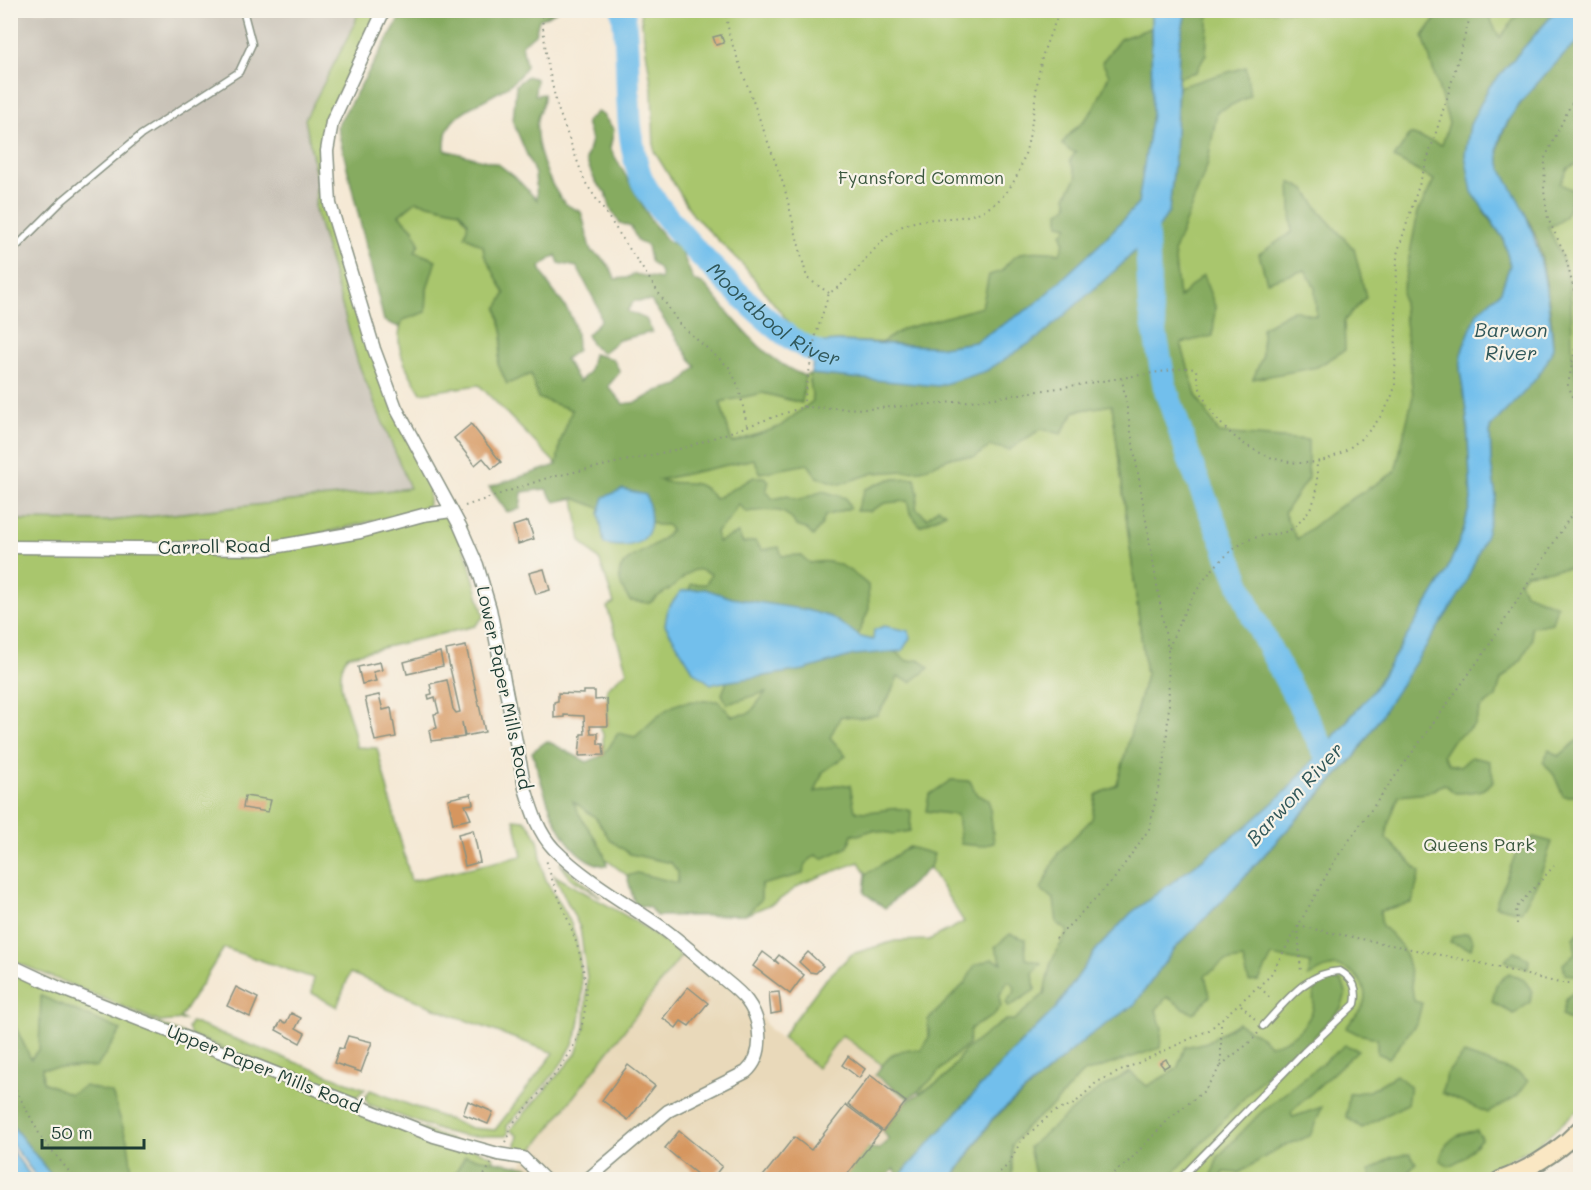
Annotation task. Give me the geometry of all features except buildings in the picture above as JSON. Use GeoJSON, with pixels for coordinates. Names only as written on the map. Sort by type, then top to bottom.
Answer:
{"type":"FeatureCollection","features":[{"type":"Feature","properties":{"kind":"street","name":"Lower Paper Mills Road"},"geometry":{"type":"LineString","coordinates":[[384,10],[332,122],[327,151],[330,204],[374,349],[396,408],[460,526],[477,565],[490,609],[525,788],[539,828],[554,849],[610,896],[662,928],[746,999],[756,1016],[760,1032],[753,1065],[741,1076],[668,1111],[587,1179]]}},
{"type":"Feature","properties":{"kind":"street","name":"Carroll Road"},"geometry":{"type":"LineString","coordinates":[[10,547],[262,549],[360,532],[423,515],[450,511]]}},
{"type":"Feature","properties":{"kind":"street","name":"Upper Paper Mills Road"},"geometry":{"type":"LineString","coordinates":[[10,965],[57,987],[434,1136],[498,1154],[523,1158],[545,1179]]}},
{"type":"Feature","properties":{"kind":"street"},"geometry":{"type":"LineString","coordinates":[[1500,1179],[1525,1170],[1561,1147],[1581,1129]]}},
{"type":"Feature","properties":{"kind":"lane"},"geometry":{"type":"LineString","coordinates":[[10,253],[63,200],[141,135],[239,72],[252,44],[243,10]]}},
{"type":"Feature","properties":{"kind":"lane"},"geometry":{"type":"LineString","coordinates":[[1179,1179],[1304,1052],[1355,1005],[1355,987],[1352,980],[1340,971],[1333,971],[1302,985],[1263,1026]]}},
{"type":"Feature","properties":{"kind":"path"},"geometry":{"type":"LineString","coordinates":[[541,10],[547,61],[557,106],[585,182],[680,325],[730,368],[739,388],[747,424]]}},
{"type":"Feature","properties":{"kind":"path"},"geometry":{"type":"LineString","coordinates":[[725,10],[730,38],[784,186],[807,278],[830,293]]}},
{"type":"Feature","properties":{"kind":"path"},"geometry":{"type":"LineString","coordinates":[[803,407],[815,338],[830,293],[846,284],[880,242],[900,228],[918,220],[969,217],[988,208],[1006,193],[1022,164],[1042,57],[1060,10]]}},
{"type":"Feature","properties":{"kind":"path"},"geometry":{"type":"LineString","coordinates":[[450,511],[547,478],[684,448],[747,424],[803,407],[867,409],[981,400],[1185,368],[1196,369],[1197,383],[1214,415],[1242,442],[1281,460],[1317,462],[1336,456],[1373,426],[1392,398],[1395,386],[1397,254],[1447,98],[1472,10]]}},
{"type":"Feature","properties":{"kind":"path"},"geometry":{"type":"LineString","coordinates":[[1581,94],[1570,106],[1545,158],[1544,191],[1548,219],[1565,254],[1576,299],[1577,338],[1568,385],[1581,413]]}},
{"type":"Feature","properties":{"kind":"path"},"geometry":{"type":"LineString","coordinates":[[1056,939],[1114,879],[1149,829],[1165,758],[1169,706],[1168,650],[1122,378]]}},
{"type":"Feature","properties":{"kind":"path"},"geometry":{"type":"LineString","coordinates":[[1168,650],[1181,615],[1218,564],[1237,546],[1257,535],[1284,533],[1301,521],[1316,497],[1317,462]]}},
{"type":"Feature","properties":{"kind":"path"},"geometry":{"type":"LineString","coordinates":[[991,1179],[1008,1165],[1021,1141],[1053,1112],[1074,1104],[1097,1082],[1221,1022],[1260,987],[1275,969],[1335,860],[1486,650],[1581,501]]}},
{"type":"Feature","properties":{"kind":"path"},"geometry":{"type":"LineString","coordinates":[[510,1134],[508,1129],[570,1057],[578,1041],[585,996],[576,943],[549,872],[539,828]]}},
{"type":"Feature","properties":{"kind":"path"},"geometry":{"type":"LineString","coordinates":[[1517,924],[1516,908],[1554,866]]}},
{"type":"Feature","properties":{"kind":"path"},"geometry":{"type":"LineString","coordinates":[[1298,926],[1480,963],[1559,983],[1581,983]]}},
{"type":"Feature","properties":{"kind":"path"},"geometry":{"type":"LineString","coordinates":[[1298,926],[1302,985]]}},
{"type":"Feature","properties":{"kind":"path"},"geometry":{"type":"LineString","coordinates":[[1260,987],[1269,997]]}},
{"type":"Feature","properties":{"kind":"path"},"geometry":{"type":"LineString","coordinates":[[1104,1179],[1129,1161],[1170,1118],[1204,1091],[1234,1052],[1249,1046],[1263,1026],[1240,1005]]}},
{"type":"Feature","properties":{"kind":"path"},"geometry":{"type":"LineString","coordinates":[[1221,1022],[1221,1066]]}},
{"type":"Feature","properties":{"kind":"path"},"geometry":{"type":"LineString","coordinates":[[10,1079],[41,1137],[76,1179]]}},
{"type":"Feature","properties":{"kind":"shaded area"},"geometry":{"type":"Polygon","coordinates":[[[11,11],[358,11],[355,24],[305,119],[317,180],[315,209],[358,363],[410,488],[109,521],[11,520],[11,11]]]}},
{"type":"Feature","properties":{"kind":"shaded area"},"geometry":{"type":"Polygon","coordinates":[[[690,945],[742,985],[769,1029],[817,1067],[842,1035],[927,1101],[862,1179],[509,1180],[690,945]]]}},
{"type":"Feature","properties":{"kind":"green space"},"geometry":{"type":"Polygon","coordinates":[[[358,11],[379,11],[335,102],[318,158],[377,368],[430,480],[429,505],[420,510],[274,544],[446,510],[466,552],[484,616],[475,626],[347,656],[342,667],[341,678],[356,747],[377,748],[411,881],[522,856],[514,819],[524,820],[539,843],[547,882],[572,926],[579,953],[582,985],[577,1032],[560,1066],[507,1126],[508,1135],[506,1136],[464,1136],[441,1131],[368,1104],[365,1098],[370,1090],[471,1128],[495,1130],[554,1053],[449,1014],[350,973],[337,1007],[312,993],[313,978],[224,948],[180,1018],[184,1020],[160,1022],[11,960],[11,520],[109,521],[410,488],[358,363],[315,209],[317,180],[305,119],[355,24],[358,11]]]}},
{"type":"Feature","properties":{"kind":"green space"},"geometry":{"type":"Polygon","coordinates":[[[404,11],[557,11],[539,20],[535,34],[522,45],[526,66],[518,77],[508,86],[462,113],[453,121],[446,133],[445,150],[498,164],[515,177],[537,200],[535,174],[513,122],[516,85],[527,76],[536,79],[535,95],[544,94],[537,130],[540,152],[548,175],[559,195],[567,204],[581,212],[591,251],[606,262],[615,279],[627,278],[634,274],[661,279],[661,272],[650,261],[647,245],[638,242],[631,227],[620,223],[611,210],[606,193],[595,181],[586,160],[591,140],[586,122],[597,112],[603,115],[614,130],[610,148],[652,222],[667,240],[680,248],[694,281],[705,285],[762,349],[775,360],[805,376],[802,403],[763,393],[720,402],[732,443],[779,427],[813,401],[809,374],[941,385],[1169,211],[1175,154],[1178,87],[1246,67],[1250,96],[1217,112],[1207,166],[1174,251],[1179,298],[1203,275],[1215,306],[1213,336],[1181,343],[1196,395],[1219,433],[1308,440],[1308,478],[1284,513],[1297,539],[1337,508],[1395,472],[1413,396],[1402,294],[1418,212],[1434,180],[1394,158],[1410,134],[1442,145],[1449,123],[1423,36],[1441,11],[1486,11],[1500,38],[1520,11],[1556,11],[1489,87],[1470,125],[1465,155],[1484,212],[1503,238],[1510,265],[1501,291],[1478,313],[1463,348],[1460,369],[1467,417],[1471,500],[1463,532],[1445,575],[1373,691],[1288,789],[1247,826],[1131,913],[1096,950],[1056,1008],[1005,1059],[899,1177],[894,1169],[885,1179],[848,1179],[846,1175],[867,1148],[880,1149],[889,1140],[883,1131],[906,1102],[946,1077],[964,1051],[1006,1020],[1014,1020],[1044,994],[1051,962],[1068,931],[1057,923],[1054,900],[1041,889],[1058,853],[1092,819],[1096,795],[1117,785],[1146,675],[1112,405],[1075,411],[1061,434],[1041,429],[1009,450],[991,446],[975,457],[953,457],[921,470],[874,473],[840,484],[817,477],[808,464],[760,473],[754,459],[659,480],[701,486],[715,499],[754,477],[764,477],[769,481],[766,492],[773,499],[787,496],[799,500],[823,491],[846,498],[850,508],[825,516],[813,536],[806,529],[796,526],[792,519],[781,512],[768,510],[746,512],[738,504],[729,520],[716,532],[718,542],[738,533],[743,543],[755,541],[762,550],[779,547],[782,556],[800,555],[810,563],[835,563],[848,569],[868,585],[869,609],[854,644],[889,647],[907,661],[921,660],[929,668],[911,682],[898,677],[888,699],[877,715],[858,718],[841,716],[830,737],[846,756],[823,772],[815,792],[835,785],[850,785],[855,811],[904,809],[911,811],[910,831],[893,834],[873,830],[858,835],[852,834],[848,847],[822,859],[816,855],[805,864],[803,874],[761,885],[761,900],[745,915],[656,916],[649,907],[635,905],[627,876],[637,873],[678,883],[678,872],[671,863],[630,854],[610,840],[596,818],[573,801],[581,818],[597,840],[607,866],[590,861],[576,851],[565,838],[556,821],[532,752],[547,741],[587,762],[604,755],[618,733],[635,737],[671,707],[689,702],[718,701],[732,716],[750,713],[766,692],[727,704],[722,694],[730,674],[685,601],[691,584],[706,584],[711,574],[694,570],[650,603],[630,601],[621,586],[619,574],[622,566],[661,540],[671,530],[667,525],[656,525],[641,516],[602,509],[574,498],[555,502],[546,489],[522,492],[520,509],[507,512],[489,487],[557,465],[560,443],[572,410],[538,398],[531,374],[507,384],[498,364],[503,335],[497,308],[505,294],[484,254],[483,246],[465,236],[468,222],[459,211],[416,201],[399,215],[413,229],[419,244],[415,252],[436,260],[427,289],[426,312],[403,320],[399,327],[384,321],[337,126],[404,11]],[[556,255],[540,267],[545,279],[569,312],[573,322],[577,350],[565,359],[579,382],[589,372],[593,354],[613,359],[620,372],[608,386],[623,404],[638,402],[657,391],[679,385],[696,367],[651,301],[634,301],[627,311],[646,319],[652,332],[619,340],[602,353],[592,345],[587,335],[601,320],[597,305],[577,267],[559,263],[556,255]]]}},
{"type":"Feature","properties":{"kind":"green space","name":"Fyansford Common"},"geometry":{"type":"Polygon","coordinates":[[[640,11],[1151,11],[1152,114],[1034,306],[897,343],[838,341],[816,343],[794,329],[744,266],[693,215],[654,151],[652,89],[640,11]]]}},
{"type":"Feature","properties":{"kind":"green space"},"geometry":{"type":"Polygon","coordinates":[[[1186,11],[1556,11],[1547,23],[1373,691],[1171,357],[1179,46],[1186,11]]]}},
{"type":"Feature","properties":{"kind":"green space"},"geometry":{"type":"Polygon","coordinates":[[[1186,11],[1209,11],[1206,54],[1196,72],[1178,77],[1179,46],[1186,11]]]}},
{"type":"Feature","properties":{"kind":"green space"},"geometry":{"type":"Polygon","coordinates":[[[1151,28],[1152,114],[1138,204],[1099,245],[1034,306],[975,342],[943,347],[881,343],[903,329],[982,307],[989,275],[1002,271],[1014,257],[1034,251],[1060,253],[1064,242],[1062,234],[1068,226],[1059,224],[1059,212],[1068,205],[1066,196],[1077,177],[1070,160],[1076,152],[1070,151],[1062,144],[1095,107],[1109,75],[1102,62],[1120,39],[1151,28]]]}},
{"type":"Feature","properties":{"kind":"green space","name":"Queens Park"},"geometry":{"type":"Polygon","coordinates":[[[1580,39],[1580,1108],[1538,1145],[1481,1174],[1464,1179],[952,1180],[1355,757],[1402,684],[1538,246],[1580,39]]]}},
{"type":"Feature","properties":{"kind":"green space"},"geometry":{"type":"Polygon","coordinates":[[[1580,39],[1580,162],[1568,168],[1560,184],[1573,190],[1567,213],[1560,221],[1548,227],[1568,277],[1571,298],[1572,350],[1580,387],[1580,556],[1569,568],[1526,573],[1520,581],[1525,593],[1557,606],[1552,623],[1531,627],[1532,639],[1522,659],[1501,680],[1496,697],[1480,709],[1475,725],[1452,741],[1443,755],[1449,764],[1460,767],[1471,757],[1489,761],[1494,780],[1486,788],[1477,791],[1455,793],[1444,784],[1427,793],[1399,796],[1389,822],[1386,838],[1420,872],[1412,903],[1380,911],[1382,926],[1404,951],[1414,1001],[1422,1003],[1417,1023],[1389,1058],[1377,1053],[1377,1038],[1358,1034],[1346,1028],[1363,1005],[1365,998],[1362,983],[1351,972],[1337,966],[1321,970],[1308,977],[1311,963],[1272,956],[1259,981],[1249,982],[1243,959],[1224,962],[1205,976],[1210,996],[1193,1014],[1167,997],[1156,1010],[1162,1028],[1160,1048],[1081,1074],[1055,1104],[1025,1128],[1012,1145],[1012,1179],[952,1180],[992,1120],[1089,1036],[1135,1004],[1175,948],[1220,903],[1355,757],[1429,638],[1496,497],[1491,463],[1490,428],[1540,372],[1552,350],[1551,316],[1539,246],[1500,165],[1500,142],[1522,101],[1580,39]]]}},
{"type":"Feature","properties":{"kind":"green space"},"geometry":{"type":"Polygon","coordinates":[[[1290,182],[1306,190],[1321,213],[1354,249],[1366,297],[1344,321],[1345,350],[1317,367],[1253,379],[1262,357],[1262,328],[1293,310],[1316,316],[1315,288],[1305,270],[1267,282],[1259,254],[1292,232],[1290,182]]]}},
{"type":"Feature","properties":{"kind":"green space"},"geometry":{"type":"Polygon","coordinates":[[[416,201],[459,211],[483,246],[505,294],[497,308],[503,335],[498,364],[507,384],[531,373],[538,398],[573,410],[560,443],[557,465],[479,385],[421,393],[411,376],[400,349],[400,330],[403,320],[426,312],[427,289],[435,260],[415,252],[419,244],[413,229],[399,215],[416,201]]]}},
{"type":"Feature","properties":{"kind":"green space"},"geometry":{"type":"Polygon","coordinates":[[[809,374],[813,401],[780,427],[732,443],[720,402],[763,393],[801,403],[805,376],[809,374]]]}},
{"type":"Feature","properties":{"kind":"green space"},"geometry":{"type":"Polygon","coordinates":[[[1112,404],[1146,675],[1122,769],[1107,816],[1119,846],[1051,962],[1044,994],[1014,1021],[964,1051],[946,1077],[920,1093],[842,1035],[817,1068],[782,1037],[823,982],[852,954],[895,941],[929,940],[964,922],[930,868],[876,890],[859,862],[803,883],[776,902],[745,915],[681,916],[571,833],[551,762],[589,762],[604,755],[603,734],[599,726],[608,725],[607,688],[627,671],[607,607],[614,603],[600,561],[581,542],[574,498],[754,459],[760,473],[1112,404]]]}},
{"type":"Feature","properties":{"kind":"green space"},"geometry":{"type":"Polygon","coordinates":[[[915,478],[918,493],[916,508],[927,518],[938,508],[946,513],[920,526],[910,512],[907,501],[885,503],[870,511],[856,511],[865,489],[890,479],[915,478]]]}},
{"type":"Feature","properties":{"kind":"green space"},"geometry":{"type":"Polygon","coordinates":[[[1580,738],[1580,796],[1563,796],[1554,775],[1543,762],[1549,750],[1559,756],[1580,738]]]}},
{"type":"Feature","properties":{"kind":"green space"},"geometry":{"type":"Polygon","coordinates":[[[951,780],[970,781],[977,795],[989,800],[994,843],[981,846],[961,844],[957,815],[926,811],[929,795],[951,780]]]}},
{"type":"Feature","properties":{"kind":"green space"},"geometry":{"type":"Polygon","coordinates":[[[1533,837],[1552,842],[1539,879],[1521,912],[1495,906],[1515,856],[1533,837]]]}},
{"type":"Feature","properties":{"kind":"green space"},"geometry":{"type":"Polygon","coordinates":[[[909,847],[934,854],[930,867],[885,908],[864,893],[866,874],[909,847]]]}},
{"type":"Feature","properties":{"kind":"green space"},"geometry":{"type":"Polygon","coordinates":[[[560,863],[601,897],[570,878],[560,863]]]}},
{"type":"Feature","properties":{"kind":"green space"},"geometry":{"type":"Polygon","coordinates":[[[554,875],[652,932],[681,956],[529,1155],[518,1151],[516,1144],[518,1136],[510,1130],[576,1054],[585,1027],[587,978],[580,928],[554,875]]]}},
{"type":"Feature","properties":{"kind":"green space"},"geometry":{"type":"Polygon","coordinates":[[[1580,931],[1580,976],[1565,974],[1563,964],[1575,953],[1574,938],[1580,931]]]}},
{"type":"Feature","properties":{"kind":"green space"},"geometry":{"type":"Polygon","coordinates":[[[1468,933],[1473,941],[1471,949],[1450,942],[1453,936],[1468,933]]]}},
{"type":"Feature","properties":{"kind":"green space"},"geometry":{"type":"Polygon","coordinates":[[[1010,934],[1025,939],[1026,959],[1041,963],[1033,973],[1035,990],[1009,1007],[1006,1002],[1015,991],[1014,985],[1008,981],[999,996],[1001,1006],[992,1017],[971,1028],[968,1045],[917,1093],[908,1098],[875,1075],[894,1054],[921,1050],[929,1037],[928,1020],[965,983],[975,965],[992,959],[1002,963],[995,947],[1010,934]]]}},
{"type":"Feature","properties":{"kind":"green space"},"geometry":{"type":"Polygon","coordinates":[[[1514,952],[1529,959],[1528,969],[1505,961],[1514,952]]]}},
{"type":"Feature","properties":{"kind":"green space"},"geometry":{"type":"Polygon","coordinates":[[[10,965],[494,1157],[481,1179],[54,1179],[11,1124],[10,965]]]}},
{"type":"Feature","properties":{"kind":"green space"},"geometry":{"type":"Polygon","coordinates":[[[1509,973],[1524,980],[1532,991],[1530,1002],[1514,1014],[1492,1002],[1496,985],[1509,973]]]}},
{"type":"Feature","properties":{"kind":"green space"},"geometry":{"type":"Polygon","coordinates":[[[1326,979],[1342,981],[1346,993],[1341,1008],[1314,1037],[1259,1082],[1168,1179],[1036,1179],[1029,1147],[1097,1090],[1130,1072],[1147,1086],[1177,1069],[1185,1047],[1207,1042],[1238,1023],[1263,1038],[1269,1045],[1283,1042],[1305,1024],[1312,1012],[1314,993],[1326,979]]]}},
{"type":"Feature","properties":{"kind":"green space"},"geometry":{"type":"Polygon","coordinates":[[[1579,987],[1580,1026],[1562,1016],[1566,999],[1579,987]]]}},
{"type":"Feature","properties":{"kind":"green space"},"geometry":{"type":"Polygon","coordinates":[[[41,996],[121,1030],[97,1067],[42,1068],[43,1082],[70,1094],[85,1086],[112,1093],[128,1143],[133,1179],[54,1179],[11,1124],[10,1015],[31,1059],[39,1049],[41,996]]]}},
{"type":"Feature","properties":{"kind":"green space"},"geometry":{"type":"Polygon","coordinates":[[[191,1022],[365,1089],[354,1099],[191,1035],[188,1028],[191,1022]]]}},
{"type":"Feature","properties":{"kind":"green space"},"geometry":{"type":"Polygon","coordinates":[[[1345,1045],[1358,1050],[1291,1112],[1293,1117],[1322,1107],[1310,1136],[1279,1148],[1239,1173],[1224,1172],[1221,1179],[1210,1179],[1218,1157],[1259,1114],[1345,1045]]]}},
{"type":"Feature","properties":{"kind":"green space"},"geometry":{"type":"Polygon","coordinates":[[[1464,1054],[1518,1073],[1528,1081],[1517,1096],[1488,1113],[1442,1093],[1446,1074],[1464,1054]]]}},
{"type":"Feature","properties":{"kind":"green space"},"geometry":{"type":"Polygon","coordinates":[[[1396,1075],[1410,1086],[1407,1104],[1362,1128],[1346,1117],[1349,1094],[1369,1091],[1396,1075]]]}},
{"type":"Feature","properties":{"kind":"green space"},"geometry":{"type":"Polygon","coordinates":[[[1477,1131],[1482,1138],[1464,1158],[1449,1166],[1440,1160],[1448,1143],[1453,1139],[1464,1133],[1477,1131]]]}},
{"type":"Feature","properties":{"kind":"green space"},"geometry":{"type":"Polygon","coordinates":[[[1410,1154],[1416,1163],[1407,1173],[1397,1178],[1372,1179],[1369,1171],[1392,1157],[1410,1154]]]}},
{"type":"Feature","properties":{"kind":"green space"},"geometry":{"type":"Polygon","coordinates":[[[465,1156],[528,1167],[537,1180],[451,1180],[465,1156]]]}},
{"type":"Feature","properties":{"kind":"water"},"geometry":{"type":"Polygon","coordinates":[[[1151,11],[1186,11],[1179,46],[1175,154],[1169,211],[1160,226],[1120,266],[1041,336],[986,371],[938,386],[811,374],[816,343],[838,341],[943,347],[975,342],[1033,306],[1099,245],[1138,204],[1152,114],[1151,11]]]}},
{"type":"Feature","properties":{"kind":"water","name":"Barwon River"},"geometry":{"type":"Polygon","coordinates":[[[1556,11],[1580,11],[1580,39],[1546,74],[1511,116],[1499,142],[1498,150],[1500,166],[1534,236],[1543,272],[1553,347],[1542,370],[1490,428],[1491,463],[1496,497],[1486,535],[1463,589],[1355,756],[1220,903],[1175,948],[1135,1004],[1089,1036],[992,1119],[952,1179],[897,1179],[1005,1059],[1056,1008],[1096,950],[1131,913],[1247,826],[1288,789],[1373,691],[1445,575],[1463,532],[1471,500],[1467,417],[1460,369],[1463,348],[1477,313],[1501,291],[1510,265],[1503,238],[1472,192],[1465,155],[1470,125],[1489,87],[1556,11]]]}},
{"type":"Feature","properties":{"kind":"water"},"geometry":{"type":"Polygon","coordinates":[[[623,489],[646,495],[651,520],[649,530],[639,542],[630,545],[604,544],[599,513],[604,497],[623,489]]]}},
{"type":"Feature","properties":{"kind":"water"},"geometry":{"type":"Polygon","coordinates":[[[705,589],[732,598],[807,610],[831,617],[861,637],[873,640],[874,630],[884,626],[909,631],[910,638],[902,651],[854,655],[804,670],[711,684],[694,672],[665,625],[668,608],[681,591],[705,589]]]}},
{"type":"Feature","properties":{"kind":"water"},"geometry":{"type":"Polygon","coordinates":[[[10,1124],[54,1179],[38,1179],[11,1143],[10,1124]]]}},
{"type":"Feature","properties":{"kind":"water"},"geometry":{"type":"Polygon","coordinates":[[[11,1149],[33,1179],[11,1179],[11,1149]]]}},
{"type":"Feature","properties":{"kind":"waterway","name":"Moorabool River"},"geometry":{"type":"LineString","coordinates":[[623,10],[631,133],[639,173],[648,191],[663,212],[707,262],[776,327],[812,350],[847,361]]}},
{"type":"Feature","properties":{"kind":"waterway"},"geometry":{"type":"LineString","coordinates":[[1146,217],[1150,305],[1165,387],[1193,469],[1254,619],[1330,762]]}}]}
